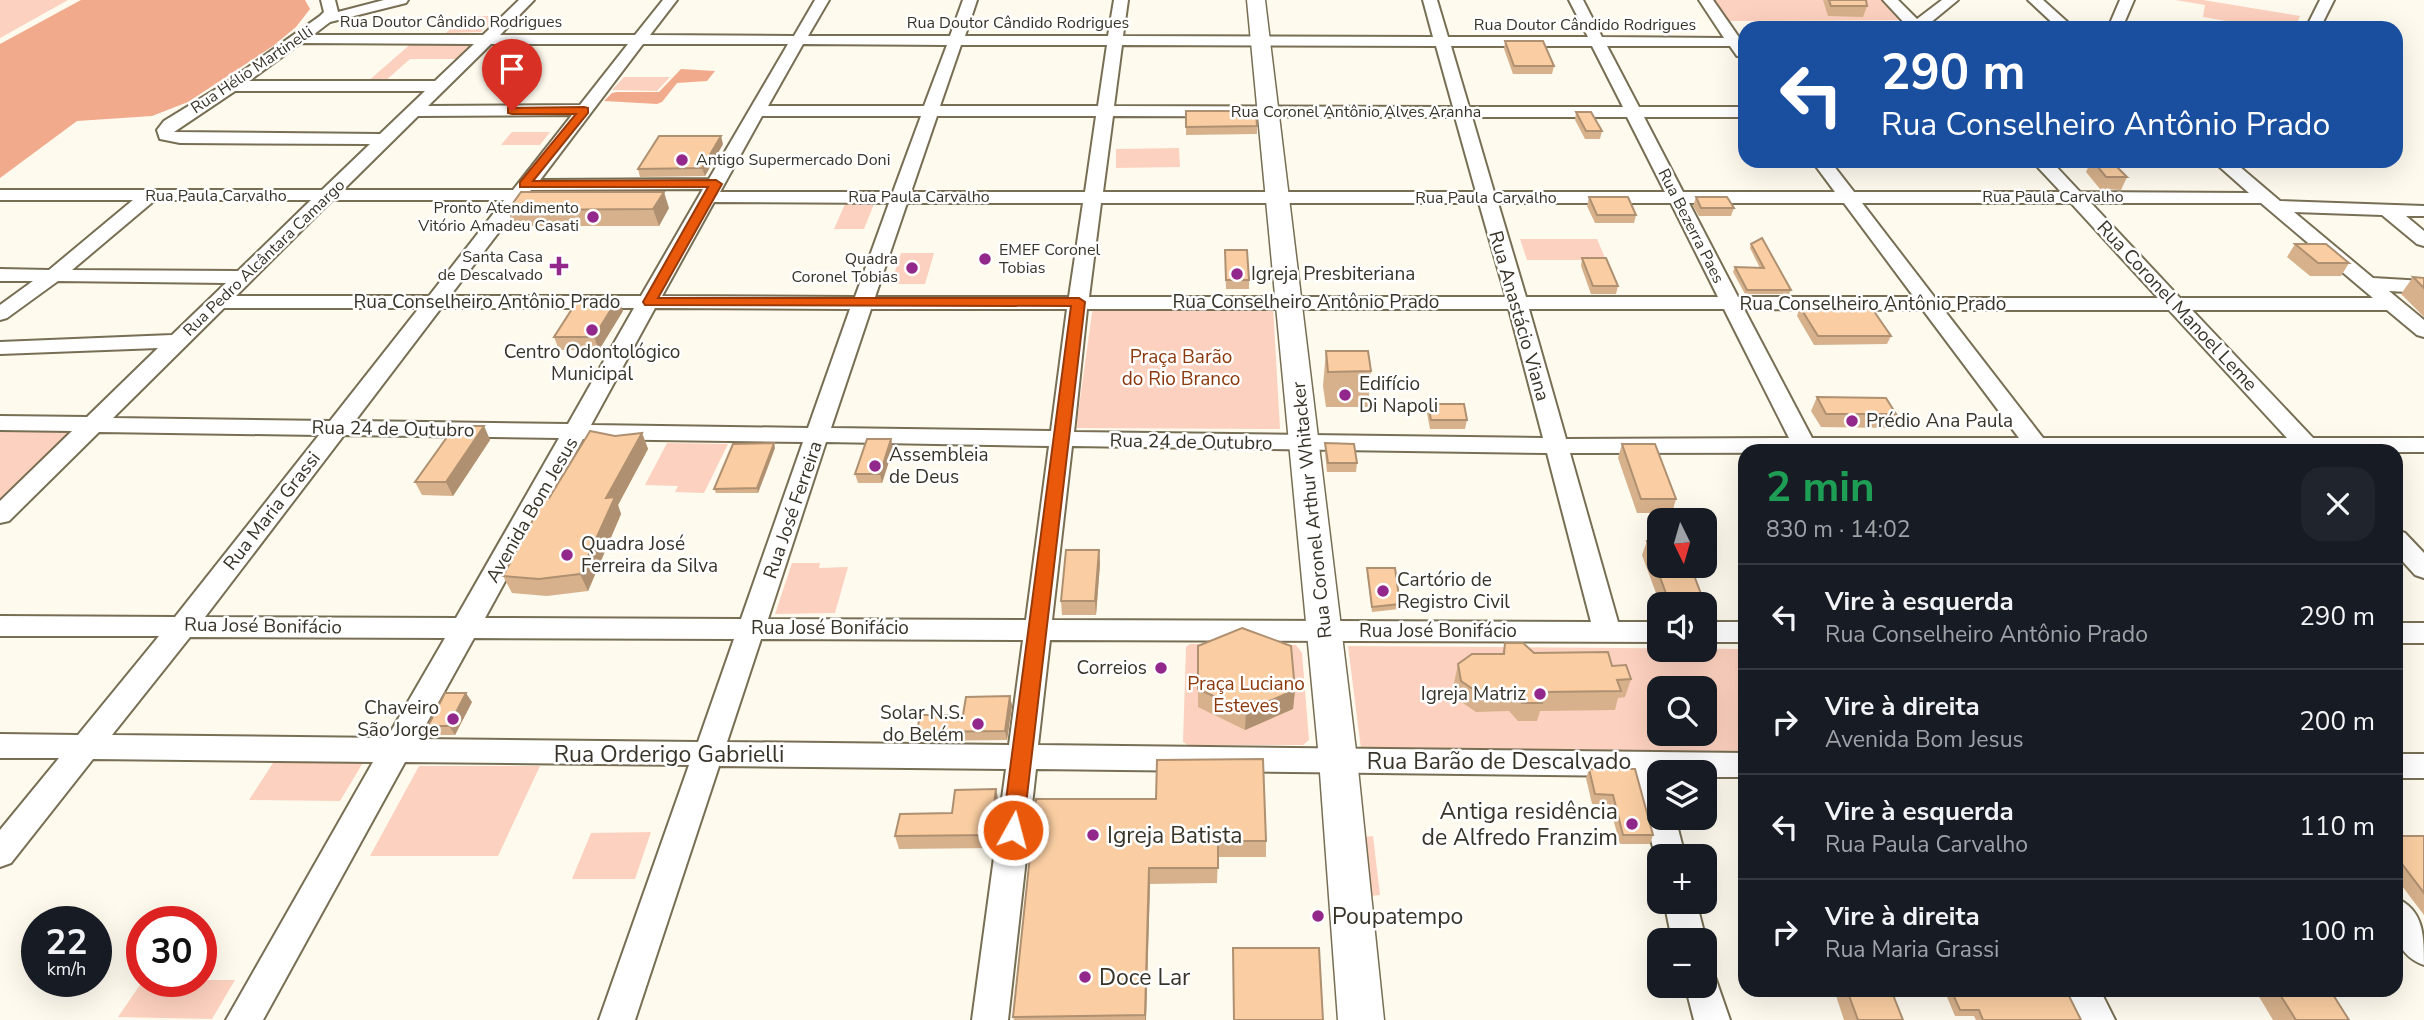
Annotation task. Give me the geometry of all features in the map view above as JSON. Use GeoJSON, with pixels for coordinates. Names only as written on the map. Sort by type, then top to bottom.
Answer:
{"type":"FeatureCollection","features":[{"type":"Feature","properties":{"kind":"main road","name":"Rua Coronel Arthur Whitacker"},"geometry":{"type":"LineString","coordinates":[[1256,0],[1338,759],[1361,1020]]}},
{"type":"Feature","properties":{"kind":"street","name":"Rua Hélio Martinelli"},"geometry":{"type":"LineString","coordinates":[[328,0],[331,13],[325,19],[233,86],[170,125],[165,130],[166,135],[180,138],[386,139]]}},
{"type":"Feature","properties":{"kind":"street"},"geometry":{"type":"LineString","coordinates":[[325,19],[401,0]]}},
{"type":"Feature","properties":{"kind":"street","name":"Rua Pedro Alcântara Camargo"},"geometry":{"type":"LineString","coordinates":[[0,515],[527,0]]}},
{"type":"Feature","properties":{"kind":"street","name":"Rua Maria Grassi"},"geometry":{"type":"LineString","coordinates":[[0,853],[183,626],[670,0]]}},
{"type":"Feature","properties":{"kind":"street","name":"Avenida Bom Jesus"},"geometry":{"type":"LineString","coordinates":[[244,1020],[822,0]]}},
{"type":"Feature","properties":{"kind":"street","name":"Rua José Ferreira"},"geometry":{"type":"LineString","coordinates":[[617,1020],[863,302],[970,0]]}},
{"type":"Feature","properties":{"kind":"street"},"geometry":{"type":"LineString","coordinates":[[990,1020],[1103,112],[1121,0]]}},
{"type":"Feature","properties":{"kind":"street","name":"Rua Anastácio Viana"},"geometry":{"type":"LineString","coordinates":[[1430,0],[1517,302],[1607,632]]}},
{"type":"Feature","properties":{"kind":"street","name":"Rua Bezerra Paes"},"geometry":{"type":"LineString","coordinates":[[1576,0],[1803,444]]}},
{"type":"Feature","properties":{"kind":"street"},"geometry":{"type":"LineString","coordinates":[[1706,0],[1738,46]]}},
{"type":"Feature","properties":{"kind":"street"},"geometry":{"type":"LineString","coordinates":[[1923,21],[1951,0]]}},
{"type":"Feature","properties":{"kind":"street"},"geometry":{"type":"LineString","coordinates":[[2035,0],[2059,21]]}},
{"type":"Feature","properties":{"kind":"street"},"geometry":{"type":"LineString","coordinates":[[2118,21],[2127,0]]}},
{"type":"Feature","properties":{"kind":"street"},"geometry":{"type":"LineString","coordinates":[[2317,21],[2327,0]]}},
{"type":"Feature","properties":{"kind":"street"},"geometry":{"type":"LineString","coordinates":[[1900,5],[1914,21]]}},
{"type":"Feature","properties":{"kind":"street","name":"Rua Doutor Cândido Rodrigues"},"geometry":{"type":"LineString","coordinates":[[300,39],[1735,42]]}},
{"type":"Feature","properties":{"kind":"street"},"geometry":{"type":"LineString","coordinates":[[233,86],[440,86]]}},
{"type":"Feature","properties":{"kind":"street"},"geometry":{"type":"LineString","coordinates":[[416,111],[584,110]]}},
{"type":"Feature","properties":{"kind":"street","name":"Rua Coronel Antônio Alves Aranha"},"geometry":{"type":"LineString","coordinates":[[758,111],[1738,112]]}},
{"type":"Feature","properties":{"kind":"street"},"geometry":{"type":"LineString","coordinates":[[1826,168],[2035,444]]}},
{"type":"Feature","properties":{"kind":"street","name":"Rua Coronel Manoel Leme"},"geometry":{"type":"LineString","coordinates":[[2048,168],[2305,444]]}},
{"type":"Feature","properties":{"kind":"street"},"geometry":{"type":"LineString","coordinates":[[2230,168],[2424,331]]}},
{"type":"Feature","properties":{"kind":"street","name":"Rua Paula Carvalho"},"geometry":{"type":"LineString","coordinates":[[0,195],[328,196],[520,190],[712,190],[901,197],[1093,198],[2075,197],[2269,202],[2424,211]]}},
{"type":"Feature","properties":{"kind":"street"},"geometry":{"type":"LineString","coordinates":[[0,314],[53,276],[151,195]]}},
{"type":"Feature","properties":{"kind":"street"},"geometry":{"type":"LineString","coordinates":[[2387,210],[2424,240]]}},
{"type":"Feature","properties":{"kind":"street"},"geometry":{"type":"LineString","coordinates":[[0,275],[244,277]]}},
{"type":"Feature","properties":{"kind":"street"},"geometry":{"type":"LineString","coordinates":[[2369,284],[2424,287]]}},
{"type":"Feature","properties":{"kind":"street","name":"Rua Conselheiro Antônio Prado"},"geometry":{"type":"LineString","coordinates":[[219,302],[2393,304]]}},
{"type":"Feature","properties":{"kind":"street"},"geometry":{"type":"LineString","coordinates":[[0,348],[178,341]]}},
{"type":"Feature","properties":{"kind":"street","name":"Rua 24 de Outubro"},"geometry":{"type":"LineString","coordinates":[[0,423],[818,437],[1738,448]]}},
{"type":"Feature","properties":{"kind":"street","name":"Rua 24 de Outubro"},"geometry":{"type":"LineString","coordinates":[[2403,446],[2424,445]]}},
{"type":"Feature","properties":{"kind":"street"},"geometry":{"type":"LineString","coordinates":[[2403,546],[2424,569]]}},
{"type":"Feature","properties":{"kind":"street","name":"Rua José Bonifácio"},"geometry":{"type":"LineString","coordinates":[[0,626],[1647,632]]}},
{"type":"Feature","properties":{"kind":"street"},"geometry":{"type":"LineString","coordinates":[[1717,632],[1738,632]]}},
{"type":"Feature","properties":{"kind":"street"},"geometry":{"type":"LineString","coordinates":[[2403,633],[2424,633]]}},
{"type":"Feature","properties":{"kind":"street","name":"Rua Orderigo Gabrielli"},"geometry":{"type":"LineString","coordinates":[[0,746],[85,749],[1338,759]]}},
{"type":"Feature","properties":{"kind":"street","name":"Rua Barão de Descalvado"},"geometry":{"type":"LineString","coordinates":[[1338,759],[1647,762]]}},
{"type":"Feature","properties":{"kind":"street","name":"Rua Barão de Descalvado"},"geometry":{"type":"LineString","coordinates":[[1717,764],[1738,765]]}},
{"type":"Feature","properties":{"kind":"street"},"geometry":{"type":"LineString","coordinates":[[2403,766],[2424,766]]}},
{"type":"Feature","properties":{"kind":"street"},"geometry":{"type":"LineString","coordinates":[[2403,922],[2424,950]]}},
{"type":"Feature","properties":{"kind":"street"},"geometry":{"type":"LineString","coordinates":[[2086,997],[2097,1020]]}},
{"type":"Feature","properties":{"kind":"street"},"geometry":{"type":"LineString","coordinates":[[1706,998],[1712,1020]]}},
{"type":"Feature","properties":{"kind":"green space"},"geometry":{"type":"Polygon","coordinates":[[[0,0],[68,0],[0,38],[0,0]]]}},
{"type":"Feature","properties":{"kind":"green space"},"geometry":{"type":"Polygon","coordinates":[[[1713,0],[1882,0],[1902,20],[1727,21],[1713,0]]]}},
{"type":"Feature","properties":{"kind":"green space"},"geometry":{"type":"Polygon","coordinates":[[[2175,0],[2203,0],[2300,16],[2298,21],[2227,21],[2203,17],[2205,5],[2175,0]]]}},
{"type":"Feature","properties":{"kind":"green space"},"geometry":{"type":"Polygon","coordinates":[[[464,16],[498,16],[481,32],[446,33],[464,16]]]}},
{"type":"Feature","properties":{"kind":"green space"},"geometry":{"type":"Polygon","coordinates":[[[413,42],[468,43],[471,47],[458,59],[410,59],[384,82],[367,82],[413,42]]]}},
{"type":"Feature","properties":{"kind":"green space"},"geometry":{"type":"Polygon","coordinates":[[[624,77],[670,77],[657,91],[612,90],[624,77]]]}},
{"type":"Feature","properties":{"kind":"green space"},"geometry":{"type":"Polygon","coordinates":[[[512,132],[550,132],[540,145],[501,145],[512,132]]]}},
{"type":"Feature","properties":{"kind":"green space"},"geometry":{"type":"Polygon","coordinates":[[[1179,148],[1180,167],[1116,168],[1116,149],[1179,148]]]}},
{"type":"Feature","properties":{"kind":"green space"},"geometry":{"type":"Polygon","coordinates":[[[845,204],[874,204],[864,229],[834,229],[845,204]]]}},
{"type":"Feature","properties":{"kind":"green space"},"geometry":{"type":"Polygon","coordinates":[[[1520,239],[1597,239],[1606,260],[1527,260],[1520,239]]]}},
{"type":"Feature","properties":{"kind":"green space","name":"Quadra Coronel Tobias"},"geometry":{"type":"Polygon","coordinates":[[[901,253],[934,253],[925,284],[891,284],[901,253]]]}},
{"type":"Feature","properties":{"kind":"green space","name":"Praça Barão do Rio Branco"},"geometry":{"type":"Polygon","coordinates":[[[1093,306],[1273,306],[1280,429],[1076,428],[1093,306]]]}},
{"type":"Feature","properties":{"kind":"green space"},"geometry":{"type":"Polygon","coordinates":[[[0,429],[66,430],[69,433],[0,501],[0,429]]]}},
{"type":"Feature","properties":{"kind":"green space"},"geometry":{"type":"Polygon","coordinates":[[[667,443],[728,444],[704,493],[675,492],[678,486],[645,485],[667,443]]]}},
{"type":"Feature","properties":{"kind":"green space"},"geometry":{"type":"Polygon","coordinates":[[[792,563],[820,563],[819,568],[848,567],[835,613],[775,614],[792,563]]]}},
{"type":"Feature","properties":{"kind":"green space","name":"Praça Luciano Esteves"},"geometry":{"type":"Polygon","coordinates":[[[1190,644],[1296,645],[1302,653],[1309,740],[1303,745],[1188,745],[1183,742],[1186,647],[1190,644]]]}},
{"type":"Feature","properties":{"kind":"green space"},"geometry":{"type":"Polygon","coordinates":[[[1348,646],[1647,648],[1647,662],[1717,662],[1717,649],[1738,649],[1738,754],[1361,749],[1348,646]]]}},
{"type":"Feature","properties":{"kind":"green space"},"geometry":{"type":"Polygon","coordinates":[[[275,760],[364,761],[340,801],[249,800],[275,760]]]}},
{"type":"Feature","properties":{"kind":"green space"},"geometry":{"type":"Polygon","coordinates":[[[419,766],[540,766],[498,856],[370,856],[419,766]]]}},
{"type":"Feature","properties":{"kind":"green space"},"geometry":{"type":"Polygon","coordinates":[[[651,832],[635,879],[572,879],[591,833],[651,832]]]}},
{"type":"Feature","properties":{"kind":"green space"},"geometry":{"type":"Polygon","coordinates":[[[1373,836],[1380,895],[1371,896],[1364,837],[1373,836]]]}},
{"type":"Feature","properties":{"kind":"green space"},"geometry":{"type":"Polygon","coordinates":[[[217,980],[235,980],[212,1019],[118,1017],[132,997],[217,997],[217,980]]]}},
{"type":"Feature","properties":{"kind":"shaded area"},"geometry":{"type":"Polygon","coordinates":[[[81,0],[305,0],[310,9],[296,27],[273,46],[188,102],[152,116],[77,121],[0,178],[0,44],[81,0]]]}},
{"type":"Feature","properties":{"kind":"shaded area"},"geometry":{"type":"Polygon","coordinates":[[[681,69],[715,71],[707,81],[677,83],[662,102],[657,104],[604,101],[617,92],[659,92],[681,69]]]}},
{"type":"Feature","properties":{"kind":"building"},"geometry":{"type":"Polygon","coordinates":[[[1829,0],[1866,0],[1867,6],[1831,6],[1829,0]]]}},
{"type":"Feature","properties":{"kind":"building"},"geometry":{"type":"Polygon","coordinates":[[[1505,41],[1543,41],[1554,66],[1514,66],[1505,41]]]}},
{"type":"Feature","properties":{"kind":"building"},"geometry":{"type":"Polygon","coordinates":[[[1186,111],[1256,111],[1257,126],[1186,127],[1186,111]]]}},
{"type":"Feature","properties":{"kind":"building"},"geometry":{"type":"Polygon","coordinates":[[[1576,112],[1591,112],[1602,131],[1586,131],[1576,112]]]}},
{"type":"Feature","properties":{"kind":"building","name":"Antigo Supermercado Doni"},"geometry":{"type":"Polygon","coordinates":[[[659,136],[721,136],[702,168],[638,169],[659,136]]]}},
{"type":"Feature","properties":{"kind":"building"},"geometry":{"type":"Polygon","coordinates":[[[2099,168],[2118,168],[2127,177],[2106,177],[2099,168]]]}},
{"type":"Feature","properties":{"kind":"building"},"geometry":{"type":"Polygon","coordinates":[[[521,192],[664,192],[653,209],[508,210],[521,192]]]}},
{"type":"Feature","properties":{"kind":"building"},"geometry":{"type":"Polygon","coordinates":[[[1589,197],[1628,197],[1636,215],[1597,215],[1589,197]]]}},
{"type":"Feature","properties":{"kind":"building"},"geometry":{"type":"Polygon","coordinates":[[[1696,197],[1727,197],[1734,208],[1701,208],[1696,197]]]}},
{"type":"Feature","properties":{"kind":"building"},"geometry":{"type":"Polygon","coordinates":[[[1762,238],[1791,290],[1747,290],[1735,267],[1764,268],[1751,244],[1762,238]]]}},
{"type":"Feature","properties":{"kind":"building"},"geometry":{"type":"Polygon","coordinates":[[[2295,244],[2326,244],[2349,263],[2318,263],[2295,244]]]}},
{"type":"Feature","properties":{"kind":"building","name":"Igreja Presbiteriana"},"geometry":{"type":"Polygon","coordinates":[[[1225,250],[1247,250],[1249,280],[1226,280],[1225,250]]]}},
{"type":"Feature","properties":{"kind":"building"},"geometry":{"type":"Polygon","coordinates":[[[1582,258],[1606,258],[1618,286],[1593,286],[1582,258]]]}},
{"type":"Feature","properties":{"kind":"building"},"geometry":{"type":"Polygon","coordinates":[[[2413,277],[2424,278],[2424,288],[2413,277]]]}},
{"type":"Feature","properties":{"kind":"building"},"geometry":{"type":"Polygon","coordinates":[[[579,298],[618,298],[594,337],[554,337],[579,298]]]}},
{"type":"Feature","properties":{"kind":"building"},"geometry":{"type":"Polygon","coordinates":[[[1800,307],[1871,307],[1891,336],[1818,336],[1800,307]]]}},
{"type":"Feature","properties":{"kind":"building"},"geometry":{"type":"Polygon","coordinates":[[[1326,351],[1368,351],[1371,371],[1328,372],[1326,351]]]}},
{"type":"Feature","properties":{"kind":"building"},"geometry":{"type":"Polygon","coordinates":[[[1817,397],[1886,398],[1896,414],[1826,414],[1817,397]]]}},
{"type":"Feature","properties":{"kind":"building"},"geometry":{"type":"Polygon","coordinates":[[[1428,404],[1464,404],[1467,420],[1431,420],[1428,404]]]}},
{"type":"Feature","properties":{"kind":"building"},"geometry":{"type":"Polygon","coordinates":[[[455,426],[484,426],[446,482],[415,482],[455,426]]]}},
{"type":"Feature","properties":{"kind":"building"},"geometry":{"type":"Polygon","coordinates":[[[590,431],[615,436],[642,433],[606,498],[615,497],[580,574],[539,579],[503,576],[545,497],[549,498],[590,431]]]}},
{"type":"Feature","properties":{"kind":"building"},"geometry":{"type":"Polygon","coordinates":[[[867,439],[891,439],[880,474],[855,474],[867,439]]]}},
{"type":"Feature","properties":{"kind":"building"},"geometry":{"type":"Polygon","coordinates":[[[774,443],[757,488],[714,489],[733,444],[774,443]]]}},
{"type":"Feature","properties":{"kind":"building"},"geometry":{"type":"Polygon","coordinates":[[[1325,443],[1354,444],[1357,463],[1328,463],[1325,443]]]}},
{"type":"Feature","properties":{"kind":"building"},"geometry":{"type":"Polygon","coordinates":[[[1622,444],[1655,444],[1676,499],[1641,499],[1622,444]]]}},
{"type":"Feature","properties":{"kind":"building"},"geometry":{"type":"Polygon","coordinates":[[[1066,550],[1099,550],[1095,601],[1061,601],[1066,550]]]}},
{"type":"Feature","properties":{"kind":"building","name":"Cartório de Registro Civil"},"geometry":{"type":"Polygon","coordinates":[[[1367,568],[1395,568],[1400,604],[1372,607],[1367,568]]]}},
{"type":"Feature","properties":{"kind":"building"},"geometry":{"type":"Polygon","coordinates":[[[1660,578],[1695,578],[1700,592],[1665,592],[1660,578]]]}},
{"type":"Feature","properties":{"kind":"building"},"geometry":{"type":"Polygon","coordinates":[[[1242,628],[1291,646],[1295,690],[1246,711],[1198,689],[1198,646],[1242,628]]]}},
{"type":"Feature","properties":{"kind":"building"},"geometry":{"type":"Polygon","coordinates":[[[1505,643],[1523,643],[1534,653],[1608,652],[1612,666],[1626,665],[1631,679],[1617,680],[1621,691],[1544,692],[1542,703],[1522,703],[1513,693],[1480,694],[1461,681],[1458,664],[1472,654],[1504,654],[1505,643]]]}},
{"type":"Feature","properties":{"kind":"building"},"geometry":{"type":"Polygon","coordinates":[[[445,693],[466,693],[449,726],[428,726],[445,693]]]}},
{"type":"Feature","properties":{"kind":"building"},"geometry":{"type":"Polygon","coordinates":[[[1010,696],[1005,731],[917,732],[920,715],[963,715],[966,697],[1010,696]]]}},
{"type":"Feature","properties":{"kind":"building"},"geometry":{"type":"Polygon","coordinates":[[[1263,759],[1266,841],[1218,841],[1218,868],[1149,868],[1145,1015],[1013,1017],[1036,799],[1156,799],[1157,760],[1263,759]]]}},
{"type":"Feature","properties":{"kind":"building","name":"Antiga residência de Alfredo Franzim"},"geometry":{"type":"Polygon","coordinates":[[[1589,769],[1635,769],[1647,813],[1647,830],[1652,830],[1653,835],[1623,835],[1613,795],[1595,794],[1589,769]]]}},
{"type":"Feature","properties":{"kind":"building"},"geometry":{"type":"Polygon","coordinates":[[[996,789],[990,835],[895,836],[900,814],[952,813],[955,790],[996,789]]]}},
{"type":"Feature","properties":{"kind":"building"},"geometry":{"type":"Polygon","coordinates":[[[2403,836],[2424,836],[2424,893],[2403,865],[2403,836]]]}},
{"type":"Feature","properties":{"kind":"building"},"geometry":{"type":"Polygon","coordinates":[[[1233,948],[1319,948],[1323,1020],[1234,1020],[1233,948]]]}},
{"type":"Feature","properties":{"kind":"building"},"geometry":{"type":"Polygon","coordinates":[[[1850,997],[1894,997],[1903,1020],[1858,1020],[1850,997]]]}},
{"type":"Feature","properties":{"kind":"building"},"geometry":{"type":"Polygon","coordinates":[[[1954,997],[2070,997],[2081,1020],[1983,1020],[1979,1010],[1960,1010],[1954,997]]]}},
{"type":"Feature","properties":{"kind":"building"},"geometry":{"type":"Polygon","coordinates":[[[2281,997],[2334,997],[2349,1020],[2296,1020],[2281,997]]]}},
{"type":"Feature","properties":{"kind":"place","name":"Antigo Supermercado Doni"},"geometry":{"type":"Point","coordinates":[682,160]}},
{"type":"Feature","properties":{"kind":"place","name":"Pronto Atendimento Vitório Amadeu Casati"},"geometry":{"type":"Point","coordinates":[593,217]}},
{"type":"Feature","properties":{"kind":"place","name":"EMEF Coronel Tobias"},"geometry":{"type":"Point","coordinates":[985,259]}},
{"type":"Feature","properties":{"kind":"place","name":"Santa Casa de Descalvado"},"geometry":{"type":"Point","coordinates":[559,266]}},
{"type":"Feature","properties":{"kind":"place","name":"Quadra Coronel Tobias"},"geometry":{"type":"Point","coordinates":[912,268]}},
{"type":"Feature","properties":{"kind":"place","name":"Igreja Presbiteriana"},"geometry":{"type":"Point","coordinates":[1237,274]}},
{"type":"Feature","properties":{"kind":"place","name":"Centro Odontológico Municipal"},"geometry":{"type":"Point","coordinates":[592,330]}},
{"type":"Feature","properties":{"kind":"place","name":"Edifício Di Napoli"},"geometry":{"type":"Point","coordinates":[1345,395]}},
{"type":"Feature","properties":{"kind":"place","name":"Prédio Ana Paula"},"geometry":{"type":"Point","coordinates":[1852,421]}},
{"type":"Feature","properties":{"kind":"place","name":"Assembleia de Deus"},"geometry":{"type":"Point","coordinates":[875,466]}},
{"type":"Feature","properties":{"kind":"place","name":"Quadra José Ferreira da Silva"},"geometry":{"type":"Point","coordinates":[567,555]}},
{"type":"Feature","properties":{"kind":"place","name":"Cartório de Registro Civil"},"geometry":{"type":"Point","coordinates":[1383,591]}},
{"type":"Feature","properties":{"kind":"place","name":"Correios"},"geometry":{"type":"Point","coordinates":[1161,668]}},
{"type":"Feature","properties":{"kind":"place","name":"Igreja Matriz"},"geometry":{"type":"Point","coordinates":[1540,694]}},
{"type":"Feature","properties":{"kind":"place","name":"Chaveiro São Jorge"},"geometry":{"type":"Point","coordinates":[453,719]}},
{"type":"Feature","properties":{"kind":"place","name":"Solar N.S. do Belém"},"geometry":{"type":"Point","coordinates":[978,724]}},
{"type":"Feature","properties":{"kind":"place","name":"Antiga residência de Alfredo Franzim"},"geometry":{"type":"Point","coordinates":[1632,824]}},
{"type":"Feature","properties":{"kind":"place","name":"Igreja Batista"},"geometry":{"type":"Point","coordinates":[1093,835]}},
{"type":"Feature","properties":{"kind":"place","name":"Poupatempo"},"geometry":{"type":"Point","coordinates":[1318,916]}},
{"type":"Feature","properties":{"kind":"place","name":"Doce Lar"},"geometry":{"type":"Point","coordinates":[1085,977]}},
{"type":"Feature","properties":{"kind":"route"},"geometry":{"type":"LineString","coordinates":[[512,111],[584,110],[524,185],[716,184],[650,302],[1079,302],[1013,830]]}}]}
